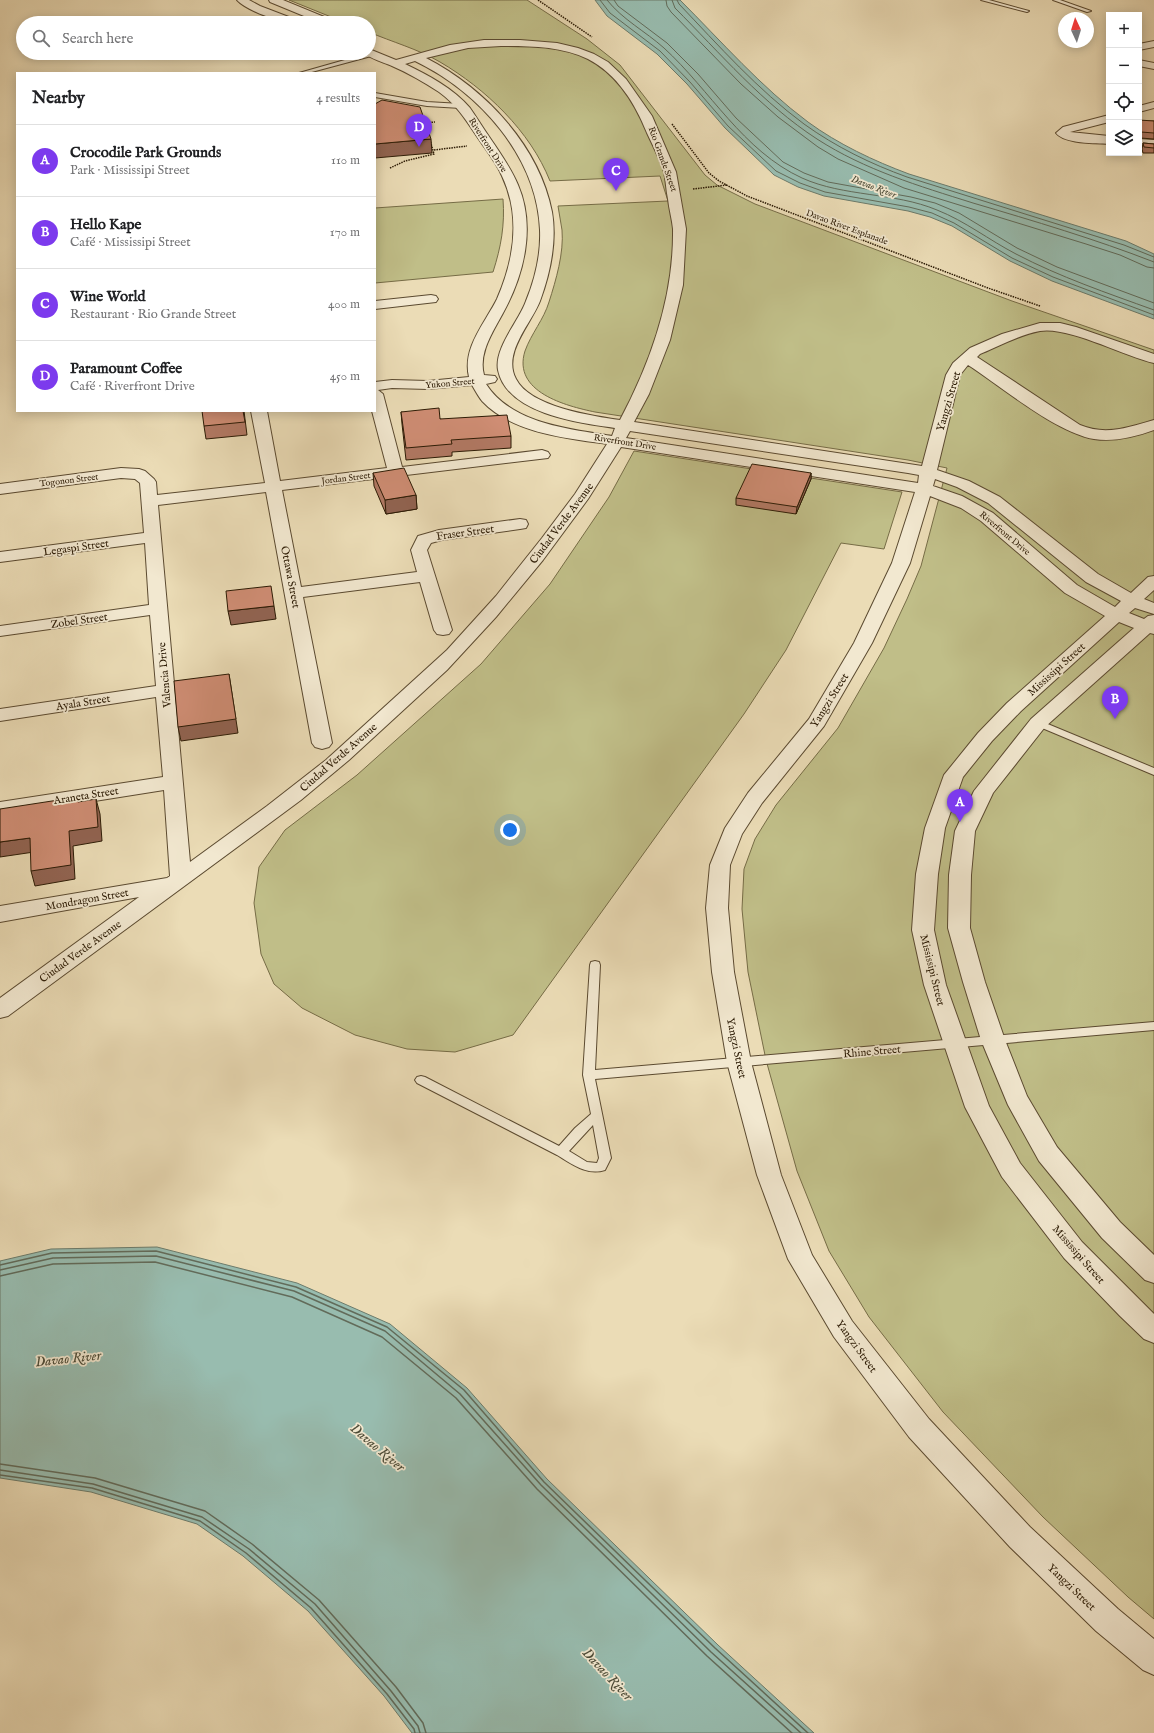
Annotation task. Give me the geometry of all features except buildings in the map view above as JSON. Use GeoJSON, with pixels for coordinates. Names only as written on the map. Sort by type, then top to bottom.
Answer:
{"type":"FeatureCollection","features":[{"type":"Feature","properties":{"kind":"street"},"geometry":{"type":"LineString","coordinates":[[242,0],[256,8],[276,16]]}},
{"type":"Feature","properties":{"kind":"street"},"geometry":{"type":"LineString","coordinates":[[274,0],[313,16]]}},
{"type":"Feature","properties":{"kind":"street","name":"Riverfront Drive"},"geometry":{"type":"LineString","coordinates":[[376,42],[416,58],[447,75],[471,92],[496,117],[533,173],[543,199],[547,231],[544,259],[533,302],[509,349],[506,372],[515,388],[540,406],[621,433],[901,484],[950,478],[965,484],[994,500],[1092,578],[1124,608],[1152,621]]}},
{"type":"Feature","properties":{"kind":"street","name":"Rio Grande Street"},"geometry":{"type":"LineString","coordinates":[[396,63],[466,46],[517,43],[542,45],[570,50],[601,62],[620,79],[648,120],[658,141],[676,199],[679,240],[678,275],[658,358],[645,388],[621,433]]}},
{"type":"Feature","properties":{"kind":"street"},"geometry":{"type":"LineString","coordinates":[[1142,46],[1154,44]]}},
{"type":"Feature","properties":{"kind":"street","name":"Riverfront Drive"},"geometry":{"type":"LineString","coordinates":[[376,55],[396,63],[444,90],[461,106],[472,119],[509,177],[517,201],[520,232],[517,260],[501,304],[478,350],[475,361],[476,375],[482,391],[495,404],[512,416],[538,426],[569,434],[621,433]]}},
{"type":"Feature","properties":{"kind":"street"},"geometry":{"type":"LineString","coordinates":[[1142,64],[1154,66]]}},
{"type":"Feature","properties":{"kind":"street"},"geometry":{"type":"LineString","coordinates":[[1142,108],[1154,105]]}},
{"type":"Feature","properties":{"kind":"street"},"geometry":{"type":"LineString","coordinates":[[472,119],[496,117]]}},
{"type":"Feature","properties":{"kind":"street"},"geometry":{"type":"LineString","coordinates":[[1106,119],[1067,130],[1062,133],[1072,137],[1106,140]]}},
{"type":"Feature","properties":{"kind":"street"},"geometry":{"type":"LineString","coordinates":[[1142,142],[1154,144]]}},
{"type":"Feature","properties":{"kind":"street"},"geometry":{"type":"LineString","coordinates":[[376,305],[431,300]]}},
{"type":"Feature","properties":{"kind":"street","name":"Yangzi Street"},"geometry":{"type":"LineString","coordinates":[[1154,359],[1071,330],[1049,326],[1007,337],[989,344],[967,357],[958,366],[953,375],[926,480],[901,563],[887,595],[863,643],[817,722],[755,798],[732,833],[720,865],[717,908],[722,972],[739,1062],[769,1175],[801,1259],[843,1329],[918,1428],[1020,1537],[1107,1620],[1154,1659]]}},
{"type":"Feature","properties":{"kind":"street","name":"Yangzi Street"},"geometry":{"type":"LineString","coordinates":[[967,357],[1075,429],[1086,433],[1101,434],[1138,431],[1154,425]]}},
{"type":"Feature","properties":{"kind":"street","name":"Yukon Street"},"geometry":{"type":"LineString","coordinates":[[376,386],[392,384],[428,385],[476,375],[506,372]]}},
{"type":"Feature","properties":{"kind":"street"},"geometry":{"type":"LineString","coordinates":[[376,398],[396,472]]}},
{"type":"Feature","properties":{"kind":"street","name":"Ottawa Street"},"geometry":{"type":"LineString","coordinates":[[259,412],[322,743]]}},
{"type":"Feature","properties":{"kind":"street","name":"Ciudad Verde Avenue"},"geometry":{"type":"LineString","coordinates":[[0,1010],[251,829],[331,765],[452,655],[517,582],[540,553],[587,490],[621,433]]}},
{"type":"Feature","properties":{"kind":"street","name":"Jordan Street"},"geometry":{"type":"LineString","coordinates":[[150,501],[542,455]]}},
{"type":"Feature","properties":{"kind":"street","name":"Togonon Street"},"geometry":{"type":"LineString","coordinates":[[0,489],[121,473],[131,472],[139,474]]}},
{"type":"Feature","properties":{"kind":"street","name":"Valencia Drive"},"geometry":{"type":"LineString","coordinates":[[139,474],[148,482],[150,501],[173,782],[177,882]]}},
{"type":"Feature","properties":{"kind":"street","name":"Riverfront Drive"},"geometry":{"type":"LineString","coordinates":[[926,480],[943,494],[975,508],[1071,589],[1090,601],[1124,608],[1152,621]]}},
{"type":"Feature","properties":{"kind":"street","name":"Fraser Street"},"geometry":{"type":"LineString","coordinates":[[443,630],[419,550],[424,540],[438,535],[520,524]]}},
{"type":"Feature","properties":{"kind":"street","name":"Legaspi Street"},"geometry":{"type":"LineString","coordinates":[[0,557],[152,537]]}},
{"type":"Feature","properties":{"kind":"street"},"geometry":{"type":"LineString","coordinates":[[294,593],[427,576]]}},
{"type":"Feature","properties":{"kind":"street","name":"Mississipi Street"},"geometry":{"type":"LineString","coordinates":[[1154,581],[1014,707],[985,737],[954,775],[935,828],[927,874],[923,930],[935,985],[977,1107],[1011,1170],[1073,1250],[1129,1308],[1154,1331]]}},
{"type":"Feature","properties":{"kind":"street","name":"Zobel Street"},"geometry":{"type":"LineString","coordinates":[[0,631],[158,609]]}},
{"type":"Feature","properties":{"kind":"street"},"geometry":{"type":"LineString","coordinates":[[1152,621],[1038,723],[984,791],[965,831],[960,875],[959,928],[974,982],[993,1040],[1016,1098],[1048,1154],[1111,1230],[1154,1272]]}},
{"type":"Feature","properties":{"kind":"street","name":"Ayala Street"},"geometry":{"type":"LineString","coordinates":[[0,715],[165,690]]}},
{"type":"Feature","properties":{"kind":"street","name":"Araneta Street"},"geometry":{"type":"LineString","coordinates":[[0,809],[173,782]]}},
{"type":"Feature","properties":{"kind":"street","name":"Mondragon Street"},"geometry":{"type":"LineString","coordinates":[[0,914],[177,882]]}},
{"type":"Feature","properties":{"kind":"lane"},"geometry":{"type":"LineString","coordinates":[[983,0],[1027,11]]}},
{"type":"Feature","properties":{"kind":"lane"},"geometry":{"type":"LineString","coordinates":[[1055,0],[1089,11]]}},
{"type":"Feature","properties":{"kind":"lane"},"geometry":{"type":"LineString","coordinates":[[306,72],[348,60]]}},
{"type":"Feature","properties":{"kind":"lane"},"geometry":{"type":"LineString","coordinates":[[318,69],[323,72]]}},
{"type":"Feature","properties":{"kind":"lane"},"geometry":{"type":"LineString","coordinates":[[376,95],[427,104],[461,106]]}},
{"type":"Feature","properties":{"kind":"lane"},"geometry":{"type":"LineString","coordinates":[[1038,723],[1154,772]]}},
{"type":"Feature","properties":{"kind":"lane"},"geometry":{"type":"LineString","coordinates":[[421,1080],[588,1167],[601,1167],[604,1158],[589,1075],[595,964]]}},
{"type":"Feature","properties":{"kind":"lane","name":"Rhine Street"},"geometry":{"type":"LineString","coordinates":[[589,1075],[1154,1026]]}},
{"type":"Feature","properties":{"kind":"lane"},"geometry":{"type":"LineString","coordinates":[[560,1152],[579,1131],[596,1116]]}},
{"type":"Feature","properties":{"kind":"path","name":"Davao River Esplanade"},"geometry":{"type":"LineString","coordinates":[[673,125],[709,173],[747,196],[988,288],[1040,306]]}},
{"type":"Feature","properties":{"kind":"path"},"geometry":{"type":"LineString","coordinates":[[390,168],[405,161],[432,155],[435,152],[429,136]]}},
{"type":"Feature","properties":{"kind":"path"},"geometry":{"type":"LineString","coordinates":[[434,150],[488,144]]}},
{"type":"Feature","properties":{"kind":"path"},"geometry":{"type":"LineString","coordinates":[[674,190],[709,188],[727,185]]}},
{"type":"Feature","properties":{"kind":"shaded area"},"geometry":{"type":"Polygon","coordinates":[[[289,0],[527,0],[587,39],[620,65],[705,175],[717,185],[755,204],[1012,301],[1154,350],[1154,1619],[1128,1597],[1043,1517],[943,1412],[869,1317],[829,1251],[797,1171],[766,1060],[748,972],[742,909],[744,869],[755,839],[776,805],[838,728],[884,648],[921,566],[947,468],[908,460],[595,412],[570,406],[544,395],[534,387],[526,377],[523,365],[525,351],[547,308],[559,266],[562,248],[562,230],[558,206],[668,201],[660,176],[550,181],[531,145],[519,128],[490,98],[474,85],[440,62],[423,53],[376,35],[376,16],[329,16],[289,0]]]}},
{"type":"Feature","properties":{"kind":"shaded area"},"geometry":{"type":"Polygon","coordinates":[[[503,199],[502,236],[493,272],[376,283],[376,208],[503,199]]]}},
{"type":"Feature","properties":{"kind":"shaded area"},"geometry":{"type":"Polygon","coordinates":[[[634,451],[902,492],[884,549],[841,543],[786,650],[744,714],[513,1035],[455,1052],[407,1049],[355,1035],[302,1008],[274,984],[261,954],[254,903],[259,867],[285,830],[357,775],[481,664],[550,584],[609,497],[634,451]]]}},
{"type":"Feature","properties":{"kind":"water","name":"Davao River"},"geometry":{"type":"Polygon","coordinates":[[[595,0],[680,0],[742,64],[774,94],[808,122],[844,145],[870,158],[909,174],[1126,241],[1154,254],[1154,319],[1052,281],[1010,261],[952,226],[930,217],[908,211],[824,196],[798,187],[774,175],[725,128],[687,84],[657,54],[607,16],[595,0]]]}},
{"type":"Feature","properties":{"kind":"water","name":"Davao River"},"geometry":{"type":"Polygon","coordinates":[[[157,1247],[297,1283],[390,1324],[467,1388],[547,1479],[718,1645],[814,1733],[412,1733],[384,1696],[308,1611],[243,1556],[197,1524],[91,1492],[0,1478],[0,1261],[51,1249],[157,1247]]]}},
{"type":"Feature","properties":{"kind":"place","name":"Paramount Coffee"},"geometry":{"type":"Point","coordinates":[419,147]}},
{"type":"Feature","properties":{"kind":"place","name":"Wine World"},"geometry":{"type":"Point","coordinates":[616,191]}},
{"type":"Feature","properties":{"kind":"place","name":"Hello Kape"},"geometry":{"type":"Point","coordinates":[1115,719]}},
{"type":"Feature","properties":{"kind":"place","name":"Crocodile Park Grounds"},"geometry":{"type":"Point","coordinates":[960,822]}}]}
